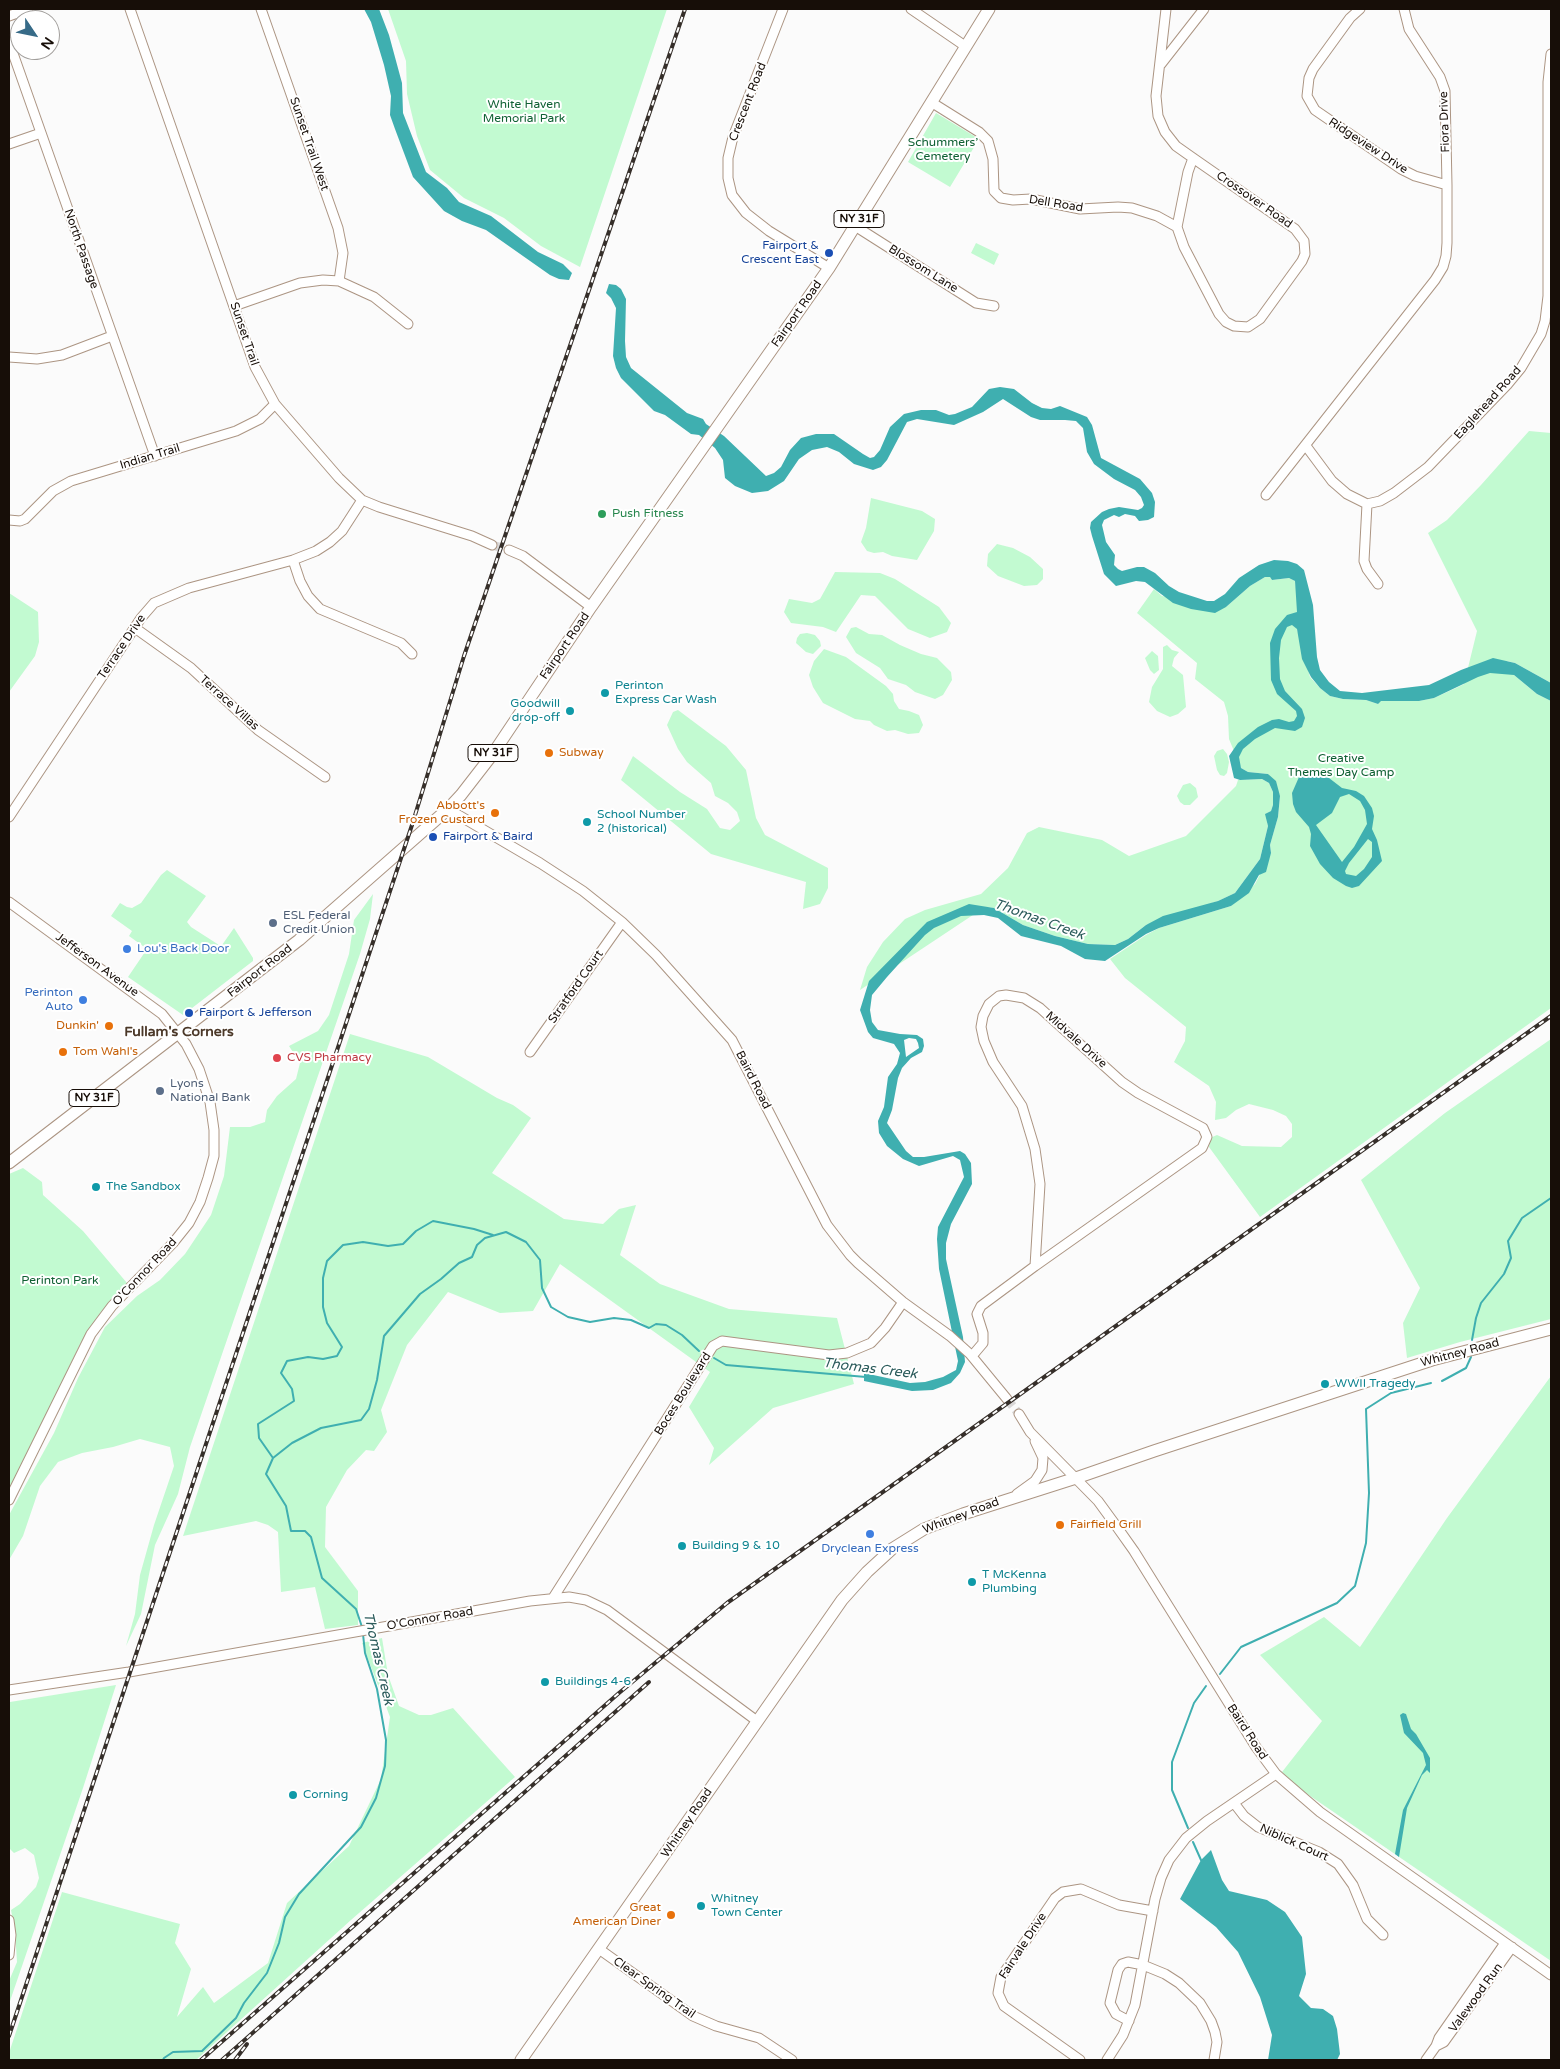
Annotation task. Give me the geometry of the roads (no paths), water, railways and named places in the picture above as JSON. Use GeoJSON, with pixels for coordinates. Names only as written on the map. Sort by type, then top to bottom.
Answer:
{"type":"FeatureCollection","features":[{"type":"Feature","properties":{"kind":"main road","name":"Fairport Road"},"geometry":{"type":"LineString","coordinates":[[9,1163],[179,1034],[321,922],[448,809],[484,766],[591,607],[829,268],[989,9]]}},
{"type":"Feature","properties":{"kind":"main road","name":"Whitney Road"},"geometry":{"type":"LineString","coordinates":[[521,2060],[842,1600],[879,1560],[924,1529],[1012,1498],[1432,1360],[1551,1330]]}},
{"type":"Feature","properties":{"kind":"street"},"geometry":{"type":"LineString","coordinates":[[9,16],[28,9]]}},
{"type":"Feature","properties":{"kind":"street","name":"Sunset Trail"},"geometry":{"type":"LineString","coordinates":[[130,9],[255,367],[275,404],[339,478],[362,500],[492,544]]}},
{"type":"Feature","properties":{"kind":"street","name":"Sunset Trail West"},"geometry":{"type":"LineString","coordinates":[[261,9],[338,228],[343,253],[340,281]]}},
{"type":"Feature","properties":{"kind":"street","name":"Crescent Road"},"geometry":{"type":"LineString","coordinates":[[783,9],[733,137],[728,158],[728,178],[732,195],[746,213],[769,231],[829,268]]}},
{"type":"Feature","properties":{"kind":"street"},"geometry":{"type":"LineString","coordinates":[[911,9],[965,46]]}},
{"type":"Feature","properties":{"kind":"street","name":"Crossover Road"},"geometry":{"type":"LineString","coordinates":[[1166,9],[1156,96],[1158,116],[1170,140],[1295,229],[1304,241],[1305,254],[1302,261],[1260,319],[1248,327],[1239,328],[1230,324],[1219,314],[1184,247],[1177,227]]}},
{"type":"Feature","properties":{"kind":"street"},"geometry":{"type":"LineString","coordinates":[[1160,65],[1204,9]]}},
{"type":"Feature","properties":{"kind":"street","name":"Ridgeview Drive"},"geometry":{"type":"LineString","coordinates":[[1360,9],[1350,18],[1313,69],[1307,88],[1308,100],[1315,110],[1401,169],[1415,176],[1446,185]]}},
{"type":"Feature","properties":{"kind":"street","name":"Fiora Drive"},"geometry":{"type":"LineString","coordinates":[[1404,9],[1409,29],[1440,77],[1445,91],[1446,185]]}},
{"type":"Feature","properties":{"kind":"street","name":"North Passage"},"geometry":{"type":"LineString","coordinates":[[9,42],[155,456]]}},
{"type":"Feature","properties":{"kind":"street","name":"Eaglehead Road"},"geometry":{"type":"LineString","coordinates":[[1367,504],[1380,501],[1394,493],[1428,467],[1507,385],[1541,334],[1546,321],[1548,296],[1548,82],[1551,54]]}},
{"type":"Feature","properties":{"kind":"street","name":"Dell Road"},"geometry":{"type":"LineString","coordinates":[[931,102],[979,132],[988,141],[993,159],[994,191],[1001,198],[1013,200],[1031,199],[1080,209],[1132,208],[1158,216],[1177,227]]}},
{"type":"Feature","properties":{"kind":"street"},"geometry":{"type":"LineString","coordinates":[[9,144],[41,133]]}},
{"type":"Feature","properties":{"kind":"street"},"geometry":{"type":"LineString","coordinates":[[1177,227],[1188,172],[1193,158]]}},
{"type":"Feature","properties":{"kind":"street"},"geometry":{"type":"LineString","coordinates":[[1266,495],[1439,274],[1446,256],[1448,243],[1446,185]]}},
{"type":"Feature","properties":{"kind":"street","name":"Blossom Lane"},"geometry":{"type":"LineString","coordinates":[[855,226],[976,303],[994,306]]}},
{"type":"Feature","properties":{"kind":"street"},"geometry":{"type":"LineString","coordinates":[[234,306],[300,283],[323,280],[340,281],[374,297],[408,324]]}},
{"type":"Feature","properties":{"kind":"street"},"geometry":{"type":"LineString","coordinates":[[9,357],[37,359],[62,355],[112,336]]}},
{"type":"Feature","properties":{"kind":"street","name":"Indian Trail"},"geometry":{"type":"LineString","coordinates":[[9,520],[20,521],[28,516],[46,497],[71,481],[236,431],[260,419],[275,404]]}},
{"type":"Feature","properties":{"kind":"street"},"geometry":{"type":"LineString","coordinates":[[1306,446],[1332,481],[1352,497],[1367,504],[1364,561],[1367,569],[1378,584]]}},
{"type":"Feature","properties":{"kind":"street","name":"Terrace Drive"},"geometry":{"type":"LineString","coordinates":[[9,816],[135,628],[154,604],[168,596],[190,588],[293,560],[316,551],[342,531],[362,500]]}},
{"type":"Feature","properties":{"kind":"street"},"geometry":{"type":"LineString","coordinates":[[509,550],[523,556],[591,607]]}},
{"type":"Feature","properties":{"kind":"street"},"geometry":{"type":"LineString","coordinates":[[293,560],[304,588],[314,604],[320,609],[401,643],[412,654]]}},
{"type":"Feature","properties":{"kind":"street","name":"Terrace Villas"},"geometry":{"type":"LineString","coordinates":[[135,628],[191,668],[258,730],[325,777]]}},
{"type":"Feature","properties":{"kind":"street","name":"Baird Road"},"geometry":{"type":"LineString","coordinates":[[448,809],[558,874],[622,922],[656,955],[732,1040],[827,1225],[858,1263],[903,1302],[937,1326],[971,1355],[1007,1399]]}},
{"type":"Feature","properties":{"kind":"street","name":"Jefferson Avenue"},"geometry":{"type":"LineString","coordinates":[[9,902],[152,1005],[179,1034]]}},
{"type":"Feature","properties":{"kind":"street","name":"Stratford Court"},"geometry":{"type":"LineString","coordinates":[[530,1052],[622,922]]}},
{"type":"Feature","properties":{"kind":"street","name":"Midvale Drive"},"geometry":{"type":"LineString","coordinates":[[971,1355],[984,1343],[977,1314],[981,1306],[1202,1148],[1208,1137],[1203,1128],[1138,1093],[1122,1082],[1040,1008],[1024,998],[1006,995],[999,996],[989,1004],[983,1016],[981,1027],[984,1041],[993,1062],[1022,1106],[1036,1148],[1040,1184],[1035,1266]]}},
{"type":"Feature","properties":{"kind":"street","name":"O'Connor Road"},"geometry":{"type":"LineString","coordinates":[[9,1500],[91,1334],[112,1306],[173,1243],[189,1223],[200,1202],[214,1156],[214,1130],[210,1102],[199,1069],[179,1034]]}},
{"type":"Feature","properties":{"kind":"street","name":"Boces Boulevard"},"geometry":{"type":"LineString","coordinates":[[553,1598],[589,1539],[717,1342],[731,1342],[830,1355],[847,1353],[863,1348],[879,1336],[903,1302]]}},
{"type":"Feature","properties":{"kind":"street","name":"Baird Road"},"geometry":{"type":"LineString","coordinates":[[1019,1414],[1030,1432],[1098,1502],[1134,1551],[1256,1747],[1276,1774],[1320,1812],[1551,1975]]}},
{"type":"Feature","properties":{"kind":"street"},"geometry":{"type":"LineString","coordinates":[[1012,1498],[1035,1482],[1042,1470],[1043,1458],[1030,1432]]}},
{"type":"Feature","properties":{"kind":"street","name":"O'Connor Road"},"geometry":{"type":"LineString","coordinates":[[9,1690],[129,1672],[553,1598],[577,1598],[607,1610],[757,1721]]}},
{"type":"Feature","properties":{"kind":"street"},"geometry":{"type":"LineString","coordinates":[[1107,2060],[1129,2021],[1135,2005],[1144,1965],[1152,1911],[1161,1878],[1176,1850],[1206,1821],[1276,1774]]}},
{"type":"Feature","properties":{"kind":"street","name":"Niblick Court"},"geometry":{"type":"LineString","coordinates":[[1234,1803],[1244,1816],[1258,1827],[1319,1852],[1338,1864],[1353,1884],[1367,1919],[1382,1935]]}},
{"type":"Feature","properties":{"kind":"street","name":"Fairvale Drive"},"geometry":{"type":"LineString","coordinates":[[1080,2060],[1004,2006],[998,1993],[1001,1977],[1055,1898],[1063,1892],[1081,1889],[1118,1905],[1152,1911]]}},
{"type":"Feature","properties":{"kind":"street"},"geometry":{"type":"LineString","coordinates":[[9,1920],[12,1935],[9,1955]]}},
{"type":"Feature","properties":{"kind":"street","name":"Valewood Run"},"geometry":{"type":"LineString","coordinates":[[1426,2060],[1439,2038],[1509,1945]]}},
{"type":"Feature","properties":{"kind":"street","name":"Clear Spring Trail"},"geometry":{"type":"LineString","coordinates":[[599,1949],[693,2016],[716,2026],[759,2038],[792,2060]]}},
{"type":"Feature","properties":{"kind":"street"},"geometry":{"type":"LineString","coordinates":[[1129,2021],[1116,2014],[1111,2007],[1118,1970],[1122,1964],[1128,1962],[1144,1965],[1166,1974],[1179,1983],[1206,2011],[1217,2042],[1214,2060]]}},
{"type":"Feature","properties":{"kind":"water"},"geometry":{"type":"Polygon","coordinates":[[[364,9],[379,9],[389,35],[402,83],[403,113],[426,172],[447,188],[459,202],[491,216],[538,252],[563,264],[572,273],[569,280],[559,279],[550,275],[486,230],[462,221],[444,211],[413,177],[390,115],[391,96],[384,65],[371,22],[364,9]]]}},
{"type":"Feature","properties":{"kind":"water"},"geometry":{"type":"Polygon","coordinates":[[[609,284],[616,285],[621,289],[626,299],[626,357],[631,368],[687,413],[703,419],[706,424],[724,436],[766,476],[774,473],[781,467],[790,450],[801,438],[816,434],[834,434],[870,458],[874,457],[880,450],[890,427],[904,414],[921,410],[936,410],[949,415],[955,414],[972,407],[989,389],[1000,387],[1014,389],[1042,408],[1051,409],[1060,406],[1087,417],[1092,425],[1101,458],[1140,479],[1152,493],[1155,502],[1154,517],[1139,521],[1135,516],[1125,514],[1119,517],[1114,515],[1104,520],[1102,525],[1106,542],[1115,555],[1114,565],[1118,569],[1122,571],[1144,567],[1155,573],[1169,586],[1179,592],[1207,601],[1214,601],[1225,594],[1239,578],[1259,565],[1274,560],[1297,564],[1304,570],[1313,605],[1317,657],[1320,670],[1329,682],[1340,691],[1362,693],[1429,685],[1493,658],[1515,663],[1551,683],[1551,701],[1537,694],[1514,675],[1490,673],[1434,698],[1419,701],[1381,701],[1378,704],[1366,700],[1343,699],[1330,696],[1311,677],[1302,659],[1297,629],[1292,625],[1287,627],[1281,640],[1279,658],[1280,679],[1285,691],[1302,709],[1305,718],[1302,727],[1295,731],[1275,728],[1255,739],[1243,749],[1239,757],[1241,768],[1248,772],[1268,774],[1276,781],[1280,796],[1278,817],[1270,845],[1271,853],[1266,872],[1259,875],[1249,893],[1231,906],[1159,928],[1146,934],[1105,961],[1085,959],[1061,946],[1021,936],[998,918],[984,915],[961,916],[934,928],[925,935],[887,977],[872,995],[870,1010],[872,1022],[878,1030],[917,1035],[923,1039],[924,1046],[922,1052],[911,1058],[902,1068],[887,1123],[906,1151],[913,1157],[960,1151],[965,1154],[971,1163],[972,1184],[951,1224],[946,1243],[946,1259],[963,1337],[965,1362],[960,1373],[951,1383],[933,1390],[912,1391],[864,1381],[864,1373],[910,1383],[925,1382],[943,1377],[956,1370],[958,1361],[939,1269],[937,1239],[938,1227],[964,1177],[960,1160],[953,1156],[919,1166],[903,1159],[887,1146],[879,1133],[878,1121],[884,1107],[888,1077],[897,1064],[900,1053],[894,1044],[873,1038],[868,1032],[860,1010],[869,981],[927,922],[969,904],[994,908],[1023,925],[1055,936],[1088,944],[1115,945],[1128,939],[1146,925],[1163,916],[1218,901],[1235,893],[1260,859],[1268,826],[1265,814],[1271,811],[1273,792],[1269,783],[1262,779],[1240,780],[1234,778],[1229,756],[1238,743],[1258,727],[1272,720],[1294,721],[1297,716],[1296,711],[1277,694],[1271,680],[1270,643],[1275,629],[1287,615],[1297,612],[1295,581],[1289,578],[1272,580],[1270,577],[1265,577],[1250,586],[1226,607],[1215,613],[1191,609],[1173,603],[1145,582],[1136,581],[1116,586],[1104,574],[1090,528],[1091,522],[1102,512],[1109,509],[1119,507],[1138,510],[1142,508],[1144,505],[1141,497],[1135,490],[1114,479],[1094,464],[1087,452],[1083,428],[1076,421],[1040,420],[1031,417],[1003,399],[983,412],[954,425],[917,419],[907,422],[887,460],[881,467],[873,470],[854,464],[839,452],[827,447],[812,450],[799,459],[784,481],[768,491],[752,493],[735,486],[725,478],[723,460],[715,448],[699,435],[691,434],[665,415],[654,411],[621,378],[613,356],[616,308],[606,293],[609,284]],[[909,1038],[904,1040],[906,1057],[919,1048],[916,1039],[909,1038]]]}},
{"type":"Feature","properties":{"kind":"water"},"geometry":{"type":"Polygon","coordinates":[[[1313,772],[1329,778],[1342,788],[1356,791],[1364,796],[1372,808],[1374,816],[1372,829],[1382,861],[1359,886],[1352,888],[1333,878],[1320,864],[1310,846],[1311,834],[1309,827],[1296,812],[1292,793],[1299,777],[1313,772]],[[1349,794],[1340,797],[1332,813],[1316,825],[1342,862],[1354,847],[1367,824],[1365,810],[1360,801],[1349,794]],[[1368,839],[1349,863],[1345,871],[1346,874],[1356,876],[1364,869],[1372,857],[1372,842],[1368,839]]]}},
{"type":"Feature","properties":{"kind":"water"},"geometry":{"type":"Polygon","coordinates":[[[1406,1714],[1411,1729],[1430,1758],[1430,1773],[1427,1770],[1422,1775],[1407,1808],[1399,1857],[1395,1854],[1403,1810],[1426,1765],[1423,1753],[1404,1733],[1400,1715],[1406,1714]]]}},
{"type":"Feature","properties":{"kind":"water"},"geometry":{"type":"Polygon","coordinates":[[[1211,1850],[1222,1880],[1229,1891],[1267,1900],[1285,1912],[1302,1937],[1306,1974],[1299,1996],[1311,2008],[1323,2009],[1333,2016],[1337,2029],[1340,2054],[1337,2060],[1268,2060],[1272,2035],[1260,1997],[1238,1952],[1216,1927],[1180,1899],[1201,1860],[1211,1850]]]}},
{"type":"Feature","properties":{"kind":"waterway"},"geometry":{"type":"LineString","coordinates":[[1472,1340],[1481,1303],[1504,1274],[1511,1258],[1508,1241],[1522,1218],[1551,1198]]}},
{"type":"Feature","properties":{"kind":"waterway"},"geometry":{"type":"LineString","coordinates":[[273,1458],[259,1438],[258,1424],[294,1401],[292,1389],[281,1373],[287,1361],[308,1357],[323,1359],[337,1356],[342,1347],[327,1323],[323,1307],[323,1278],[327,1261],[343,1245],[363,1242],[388,1246],[403,1244],[416,1231],[433,1221],[474,1229],[493,1235]]}},
{"type":"Feature","properties":{"kind":"waterway","name":"Thomas Creek"},"geometry":{"type":"LineString","coordinates":[[362,1627],[356,1609],[322,1578],[311,1537],[305,1531],[291,1531],[286,1506],[266,1474],[273,1458],[292,1443],[321,1428],[361,1420],[369,1409],[377,1380],[384,1336],[420,1294],[459,1263],[472,1257],[477,1245],[485,1238],[506,1232],[526,1242],[540,1260],[542,1288],[551,1307],[568,1317],[590,1322],[614,1318],[631,1320],[649,1328],[656,1324],[666,1325],[682,1335],[699,1351]]}},
{"type":"Feature","properties":{"kind":"waterway"},"geometry":{"type":"LineString","coordinates":[[1442,1381],[1466,1368],[1471,1357]]}},
{"type":"Feature","properties":{"kind":"waterway","name":"Thomas Creek"},"geometry":{"type":"LineString","coordinates":[[714,1358],[726,1365],[866,1377]]}},
{"type":"Feature","properties":{"kind":"waterway"},"geometry":{"type":"LineString","coordinates":[[1220,1674],[1241,1647],[1337,1603],[1355,1586],[1366,1543],[1369,1493],[1366,1409],[1391,1393],[1431,1383]]}},
{"type":"Feature","properties":{"kind":"waterway","name":"Thomas Creek"},"geometry":{"type":"LineString","coordinates":[[163,2060],[173,2052],[202,2051],[236,2018],[244,2003],[267,1973],[279,1943],[285,1917],[299,1894],[361,1827],[376,1798],[385,1766],[386,1740],[377,1689],[365,1653],[363,1634]]}},
{"type":"Feature","properties":{"kind":"waterway"},"geometry":{"type":"LineString","coordinates":[[1188,1828],[1172,1790],[1172,1762],[1194,1703],[1206,1686]]}},
{"type":"Feature","properties":{"kind":"waterway"},"geometry":{"type":"LineString","coordinates":[[1193,1842],[1201,1860]]}},
{"type":"Feature","properties":{"kind":"tunnel"},"geometry":{"type":"LineString","coordinates":[[492,545],[509,550]]}},
{"type":"Feature","properties":{"kind":"tunnel"},"geometry":{"type":"LineString","coordinates":[[1007,1399],[1019,1414]]}},
{"type":"Feature","properties":{"kind":"railway"},"geometry":{"type":"LineString","coordinates":[[9,2036],[412,825],[464,656],[685,9]]}},
{"type":"Feature","properties":{"kind":"railway"},"geometry":{"type":"LineString","coordinates":[[201,2060],[619,1693],[727,1603],[1551,1016]]}},
{"type":"Feature","properties":{"kind":"railway"},"geometry":{"type":"LineString","coordinates":[[222,2060],[649,1682]]}},
{"type":"Feature","properties":{"kind":"railway"},"geometry":{"type":"LineString","coordinates":[[235,2060],[247,2044]]}},
{"type":"Feature","properties":{"kind":"place","name":"Fairport & Crescent East"},"geometry":{"type":"Point","coordinates":[829,253]}},
{"type":"Feature","properties":{"kind":"place","name":"Push Fitness"},"geometry":{"type":"Point","coordinates":[602,514]}},
{"type":"Feature","properties":{"kind":"place","name":"Perinton Express Car Wash"},"geometry":{"type":"Point","coordinates":[605,693]}},
{"type":"Feature","properties":{"kind":"place","name":"Goodwill drop-off"},"geometry":{"type":"Point","coordinates":[570,711]}},
{"type":"Feature","properties":{"kind":"place","name":"Subway"},"geometry":{"type":"Point","coordinates":[549,753]}},
{"type":"Feature","properties":{"kind":"place","name":"Abbott's Frozen Custard"},"geometry":{"type":"Point","coordinates":[495,813]}},
{"type":"Feature","properties":{"kind":"place","name":"School Number 2 (historical)"},"geometry":{"type":"Point","coordinates":[587,822]}},
{"type":"Feature","properties":{"kind":"place","name":"Fairport & Baird"},"geometry":{"type":"Point","coordinates":[433,837]}},
{"type":"Feature","properties":{"kind":"place","name":"ESL Federal Credit Union"},"geometry":{"type":"Point","coordinates":[273,923]}},
{"type":"Feature","properties":{"kind":"place","name":"Lou's Back Door"},"geometry":{"type":"Point","coordinates":[127,949]}},
{"type":"Feature","properties":{"kind":"place","name":"Perinton Auto"},"geometry":{"type":"Point","coordinates":[83,1000]}},
{"type":"Feature","properties":{"kind":"place","name":"Fairport & Jefferson"},"geometry":{"type":"Point","coordinates":[189,1013]}},
{"type":"Feature","properties":{"kind":"place","name":"Dunkin'"},"geometry":{"type":"Point","coordinates":[109,1026]}},
{"type":"Feature","properties":{"kind":"place","name":"Tom Wahl's"},"geometry":{"type":"Point","coordinates":[63,1052]}},
{"type":"Feature","properties":{"kind":"place","name":"CVS Pharmacy"},"geometry":{"type":"Point","coordinates":[277,1058]}},
{"type":"Feature","properties":{"kind":"place","name":"Lyons National Bank"},"geometry":{"type":"Point","coordinates":[160,1091]}},
{"type":"Feature","properties":{"kind":"place","name":"The Sandbox"},"geometry":{"type":"Point","coordinates":[96,1187]}},
{"type":"Feature","properties":{"kind":"place","name":"WWII Tragedy"},"geometry":{"type":"Point","coordinates":[1325,1384]}},
{"type":"Feature","properties":{"kind":"place","name":"Fairfield Grill"},"geometry":{"type":"Point","coordinates":[1060,1525]}},
{"type":"Feature","properties":{"kind":"place","name":"Dryclean Express"},"geometry":{"type":"Point","coordinates":[870,1534]}},
{"type":"Feature","properties":{"kind":"place","name":"Building 9 & 10"},"geometry":{"type":"Point","coordinates":[682,1546]}},
{"type":"Feature","properties":{"kind":"place","name":"T McKenna Plumbing"},"geometry":{"type":"Point","coordinates":[972,1582]}},
{"type":"Feature","properties":{"kind":"place","name":"Buildings 4-6"},"geometry":{"type":"Point","coordinates":[545,1682]}},
{"type":"Feature","properties":{"kind":"place","name":"Corning"},"geometry":{"type":"Point","coordinates":[293,1795]}},
{"type":"Feature","properties":{"kind":"place","name":"Whitney Town Center"},"geometry":{"type":"Point","coordinates":[701,1906]}},
{"type":"Feature","properties":{"kind":"place","name":"Great American Diner"},"geometry":{"type":"Point","coordinates":[671,1915]}},
{"type":"Feature","properties":{"kind":"district","name":"Fullam's Corners"},"geometry":{"type":"Point","coordinates":[179,1032]}},
{"type":"Feature","properties":{"kind":"park label","name":"White Haven Memorial Park"},"geometry":{"type":"Point","coordinates":[524,112]}},
{"type":"Feature","properties":{"kind":"park label","name":"Schummers’ Cemetery"},"geometry":{"type":"Point","coordinates":[943,150]}},
{"type":"Feature","properties":{"kind":"park label","name":"Creative Themes Day Camp"},"geometry":{"type":"Point","coordinates":[1341,766]}},
{"type":"Feature","properties":{"kind":"park label","name":"Perinton Park"},"geometry":{"type":"Point","coordinates":[60,1281]}}]}
